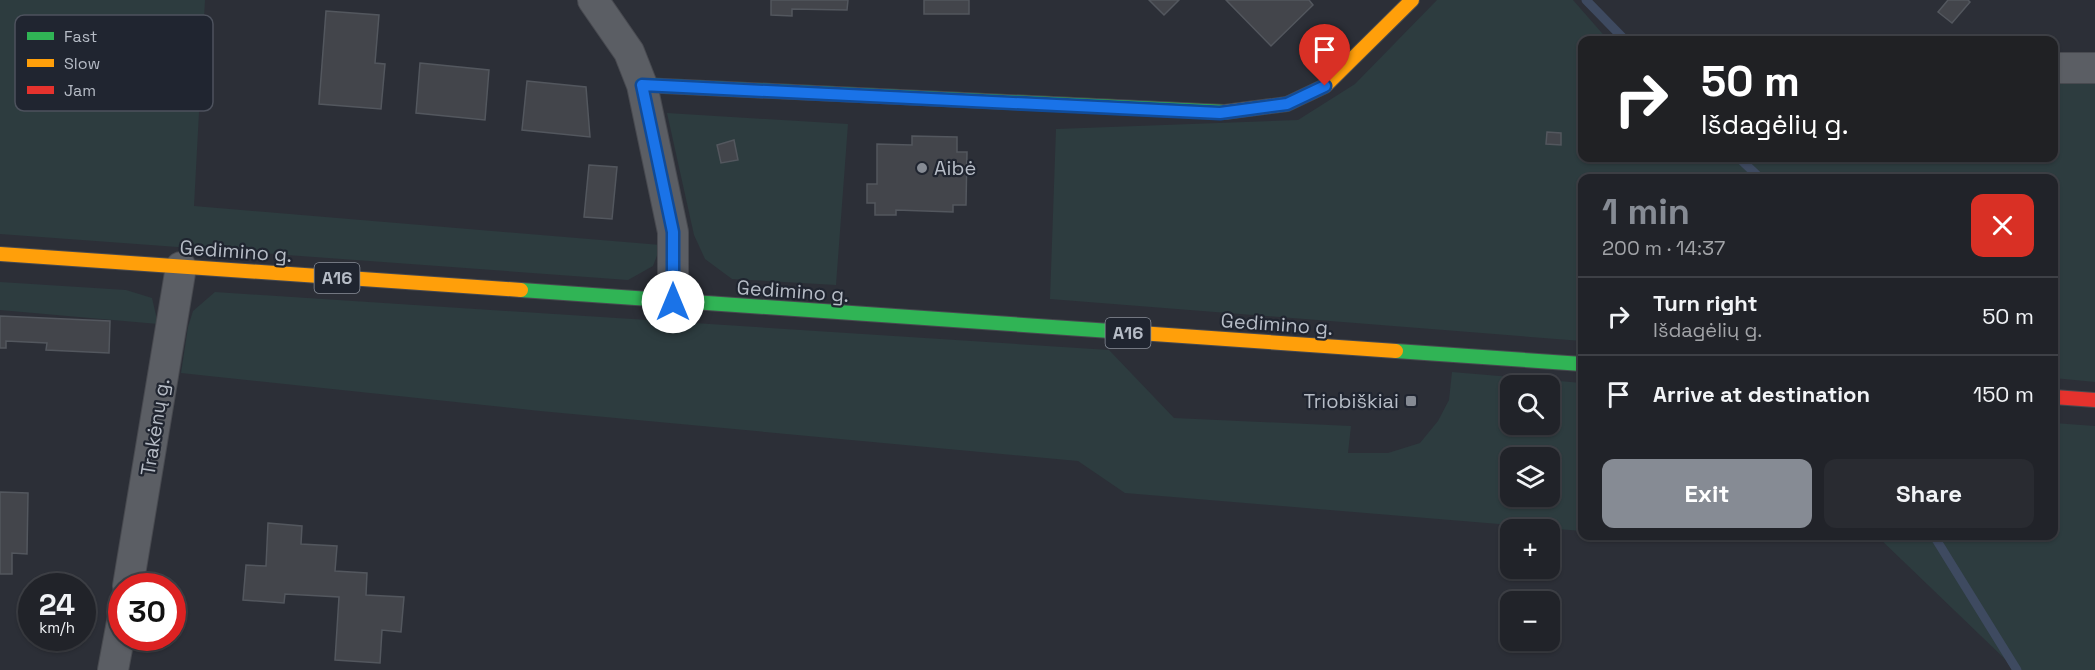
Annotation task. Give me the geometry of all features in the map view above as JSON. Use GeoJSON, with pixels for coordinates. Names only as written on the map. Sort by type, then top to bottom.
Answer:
{"type":"FeatureCollection","features":[{"type":"Feature","properties":{"kind":"main road"},"geometry":{"type":"LineString","coordinates":[[642,85],[1220,113],[1287,104],[1325,86],[1412,0]]}},
{"type":"Feature","properties":{"kind":"main road","name":"Gedimino g."},"geometry":{"type":"LineString","coordinates":[[0,255],[1578,364]]}},
{"type":"Feature","properties":{"kind":"main road"},"geometry":{"type":"LineString","coordinates":[[2058,397],[2095,400]]}},
{"type":"Feature","properties":{"kind":"street"},"geometry":{"type":"LineString","coordinates":[[593,0],[629,52],[642,85],[673,232],[673,302]]}},
{"type":"Feature","properties":{"kind":"street"},"geometry":{"type":"LineString","coordinates":[[2058,68],[2095,68]]}},
{"type":"Feature","properties":{"kind":"street","name":"Trakėnų g."},"geometry":{"type":"LineString","coordinates":[[130,573],[181,267]]}},
{"type":"Feature","properties":{"kind":"street"},"geometry":{"type":"LineString","coordinates":[[113,670],[117,651]]}},
{"type":"Feature","properties":{"kind":"shaded area"},"geometry":{"type":"Polygon","coordinates":[[[0,0],[205,0],[204,15],[15,15],[15,111],[199,111],[194,206],[661,245],[653,266],[628,280],[0,234],[0,0]]]}},
{"type":"Feature","properties":{"kind":"shaded area"},"geometry":{"type":"Polygon","coordinates":[[[1437,0],[1573,0],[1604,36],[1578,36],[1578,162],[2058,162],[2058,84],[2095,84],[2095,382],[2058,378],[2058,174],[1578,174],[1578,341],[1050,299],[1056,129],[1298,120],[1355,84],[1437,0]]]}},
{"type":"Feature","properties":{"kind":"shaded area"},"geometry":{"type":"Polygon","coordinates":[[[667,113],[848,124],[836,285],[732,279],[705,259],[694,235],[667,113]]]}},
{"type":"Feature","properties":{"kind":"shaded area"},"geometry":{"type":"Polygon","coordinates":[[[0,282],[126,290],[152,298],[158,324],[0,310],[0,282]]]}},
{"type":"Feature","properties":{"kind":"shaded area"},"geometry":{"type":"Polygon","coordinates":[[[215,292],[1109,350],[1174,418],[1351,426],[1348,453],[1388,453],[1420,443],[1438,421],[1449,400],[1452,372],[1500,376],[1500,435],[1560,435],[1560,381],[1578,383],[1578,531],[1560,529],[1560,519],[1500,519],[1500,524],[1125,493],[1078,461],[540,411],[181,373],[188,327],[193,311],[215,292]]]}},
{"type":"Feature","properties":{"kind":"shaded area"},"geometry":{"type":"Polygon","coordinates":[[[2058,423],[2095,426],[2095,670],[2012,670],[2006,660],[1881,540],[2058,540],[2058,423]]]}},
{"type":"Feature","properties":{"kind":"building"},"geometry":{"type":"Polygon","coordinates":[[[771,0],[848,0],[847,10],[792,9],[792,16],[771,15],[771,0]]]}},
{"type":"Feature","properties":{"kind":"building"},"geometry":{"type":"Polygon","coordinates":[[[924,0],[969,0],[969,14],[924,14],[924,0]]]}},
{"type":"Feature","properties":{"kind":"building"},"geometry":{"type":"Polygon","coordinates":[[[1149,0],[1179,0],[1164,15],[1149,0]]]}},
{"type":"Feature","properties":{"kind":"building"},"geometry":{"type":"Polygon","coordinates":[[[1226,0],[1309,0],[1313,5],[1271,46],[1226,0]]]}},
{"type":"Feature","properties":{"kind":"building"},"geometry":{"type":"Polygon","coordinates":[[[1948,0],[1968,0],[1970,2],[1952,23],[1938,12],[1948,0]]]}},
{"type":"Feature","properties":{"kind":"building"},"geometry":{"type":"Polygon","coordinates":[[[326,11],[379,15],[375,63],[385,64],[381,109],[319,104],[326,11]]]}},
{"type":"Feature","properties":{"kind":"building"},"geometry":{"type":"Polygon","coordinates":[[[420,63],[489,70],[485,120],[416,113],[420,63]]]}},
{"type":"Feature","properties":{"kind":"building"},"geometry":{"type":"Polygon","coordinates":[[[527,81],[586,87],[590,137],[522,130],[527,81]]]}},
{"type":"Feature","properties":{"kind":"building"},"geometry":{"type":"Polygon","coordinates":[[[1547,132],[1561,133],[1561,145],[1546,144],[1547,132]]]}},
{"type":"Feature","properties":{"kind":"building","name":"Aibė"},"geometry":{"type":"Polygon","coordinates":[[[912,136],[957,137],[957,152],[967,152],[966,205],[953,205],[953,212],[896,210],[896,215],[875,215],[875,203],[867,203],[867,184],[877,184],[877,144],[912,145],[912,136]]]}},
{"type":"Feature","properties":{"kind":"building"},"geometry":{"type":"Polygon","coordinates":[[[734,140],[738,160],[721,163],[717,145],[734,140]]]}},
{"type":"Feature","properties":{"kind":"building"},"geometry":{"type":"Polygon","coordinates":[[[589,165],[617,167],[612,219],[584,217],[589,165]]]}},
{"type":"Feature","properties":{"kind":"building"},"geometry":{"type":"Polygon","coordinates":[[[0,316],[110,321],[109,353],[46,350],[47,343],[6,341],[6,348],[0,348],[0,316]]]}},
{"type":"Feature","properties":{"kind":"building"},"geometry":{"type":"Polygon","coordinates":[[[0,492],[28,493],[27,554],[12,553],[12,574],[0,574],[0,492]]]}},
{"type":"Feature","properties":{"kind":"building"},"geometry":{"type":"Polygon","coordinates":[[[268,523],[302,526],[301,544],[337,546],[335,571],[367,573],[366,595],[404,597],[401,632],[382,630],[380,663],[335,660],[339,597],[285,594],[284,603],[243,600],[246,565],[266,566],[268,523]]]}},
{"type":"Feature","properties":{"kind":"waterway"},"geometry":{"type":"LineString","coordinates":[[1586,0],[1621,36]]}},
{"type":"Feature","properties":{"kind":"waterway"},"geometry":{"type":"LineString","coordinates":[[1743,162],[1756,174]]}},
{"type":"Feature","properties":{"kind":"waterway"},"geometry":{"type":"LineString","coordinates":[[1936,540],[2017,670]]}},
{"type":"Feature","properties":{"kind":"traffic: fast"},"geometry":{"type":"LineString","coordinates":[[642,85],[1225,112]]}},
{"type":"Feature","properties":{"kind":"traffic: fast"},"geometry":{"type":"LineString","coordinates":[[521,290],[1125,332]]}},
{"type":"Feature","properties":{"kind":"traffic: fast"},"geometry":{"type":"LineString","coordinates":[[1396,351],[1578,364]]}},
{"type":"Feature","properties":{"kind":"traffic: slow"},"geometry":{"type":"LineString","coordinates":[[1225,112],[1287,104],[1325,86],[1412,0]]}},
{"type":"Feature","properties":{"kind":"traffic: slow"},"geometry":{"type":"LineString","coordinates":[[0,254],[521,290]]}},
{"type":"Feature","properties":{"kind":"traffic: slow"},"geometry":{"type":"LineString","coordinates":[[1125,332],[1396,351]]}},
{"type":"Feature","properties":{"kind":"traffic: jam"},"geometry":{"type":"LineString","coordinates":[[2058,397],[2095,400]]}},
{"type":"Feature","properties":{"kind":"place","name":"Aibė"},"geometry":{"type":"Point","coordinates":[922,168]}},
{"type":"Feature","properties":{"kind":"place","name":"Triobiškiai"},"geometry":{"type":"Point","coordinates":[1411,401]}},
{"type":"Feature","properties":{"kind":"route"},"geometry":{"type":"LineString","coordinates":[[673,302],[673,232],[642,85],[1220,113],[1287,104],[1325,86]]}}]}
